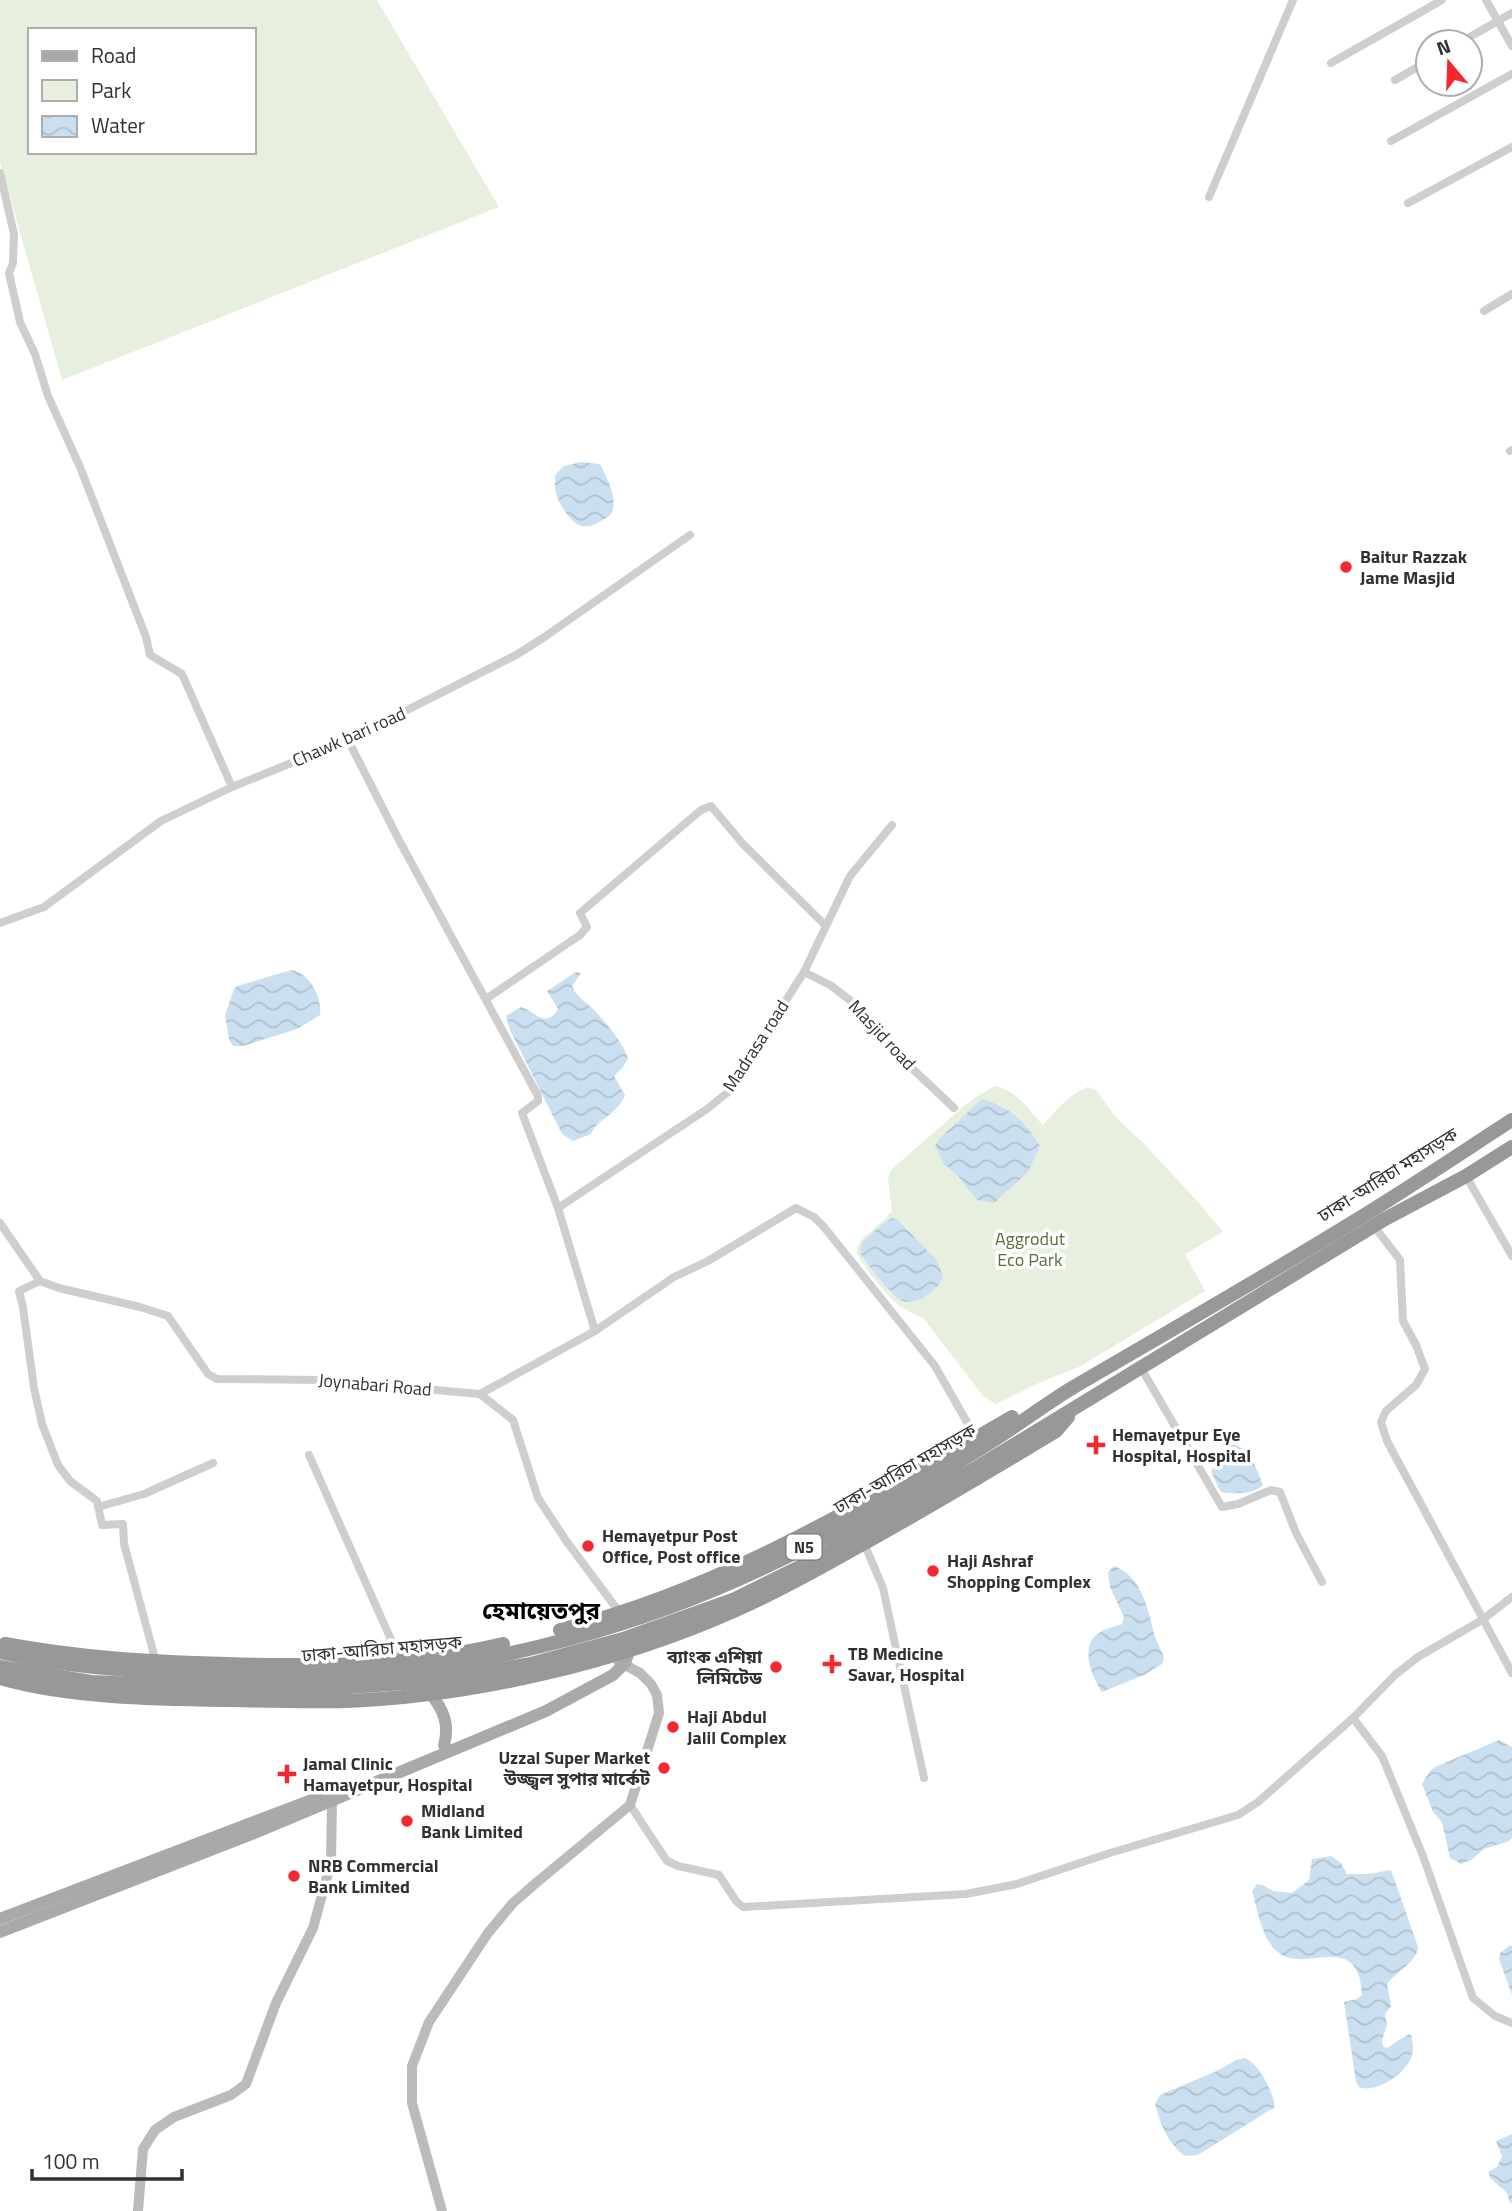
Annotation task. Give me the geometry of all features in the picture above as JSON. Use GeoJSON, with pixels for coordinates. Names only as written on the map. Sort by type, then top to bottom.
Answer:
{"type":"FeatureCollection","features":[{"type":"Feature","properties":{"kind":"highway","name":"ঢাকা-আরিচা মহাসড়ক"},"geometry":{"type":"LineString","coordinates":[[0,1652],[41,1661],[124,1671],[332,1677],[418,1669],[484,1658],[627,1623],[745,1577],[901,1496],[990,1443],[1067,1392],[1359,1218],[1512,1120]]}},
{"type":"Feature","properties":{"kind":"highway","name":"ঢাকা-আরিচা মহাসড়ক"},"geometry":{"type":"LineString","coordinates":[[0,1667],[105,1683],[323,1689],[431,1681],[531,1664],[623,1639],[735,1599],[816,1559],[971,1471],[1374,1226],[1466,1176],[1512,1147]]}},
{"type":"Feature","properties":{"kind":"highway"},"geometry":{"type":"LineString","coordinates":[[0,1643],[88,1657],[156,1662],[315,1665],[400,1660],[499,1645],[660,1600],[750,1562],[833,1520],[1023,1411],[1067,1392]]}},
{"type":"Feature","properties":{"kind":"highway"},"geometry":{"type":"LineString","coordinates":[[0,1678],[20,1684],[156,1699],[348,1701],[430,1693],[622,1656],[735,1611],[783,1588],[951,1494],[1056,1431],[1078,1405]]}},
{"type":"Feature","properties":{"kind":"main road"},"geometry":{"type":"LineString","coordinates":[[0,1919],[331,1797],[543,1703],[609,1668],[622,1656]]}},
{"type":"Feature","properties":{"kind":"main road"},"geometry":{"type":"LineString","coordinates":[[0,1932],[61,1910],[331,1797],[547,1711],[613,1675],[622,1656]]}},
{"type":"Feature","properties":{"kind":"main road"},"geometry":{"type":"LineString","coordinates":[[430,1693],[439,1704],[448,1732],[444,1745]]}},
{"type":"Feature","properties":{"kind":"street"},"geometry":{"type":"LineString","coordinates":[[1209,197],[1293,0]]}},
{"type":"Feature","properties":{"kind":"street"},"geometry":{"type":"LineString","coordinates":[[1331,63],[1442,0]]}},
{"type":"Feature","properties":{"kind":"street"},"geometry":{"type":"LineString","coordinates":[[1486,0],[1512,46]]}},
{"type":"Feature","properties":{"kind":"street"},"geometry":{"type":"LineString","coordinates":[[1484,29],[1512,13]]}},
{"type":"Feature","properties":{"kind":"street"},"geometry":{"type":"LineString","coordinates":[[1395,80],[1414,69]]}},
{"type":"Feature","properties":{"kind":"street"},"geometry":{"type":"LineString","coordinates":[[1391,141],[1512,74]]}},
{"type":"Feature","properties":{"kind":"street"},"geometry":{"type":"LineString","coordinates":[[1408,203],[1512,147]]}},
{"type":"Feature","properties":{"kind":"street"},"geometry":{"type":"LineString","coordinates":[[0,173],[13,234],[13,263],[9,273],[20,322],[146,636],[150,655],[182,674],[232,787]]}},
{"type":"Feature","properties":{"kind":"street"},"geometry":{"type":"LineString","coordinates":[[1484,311],[1512,294]]}},
{"type":"Feature","properties":{"kind":"street","name":"Chawk bari road"},"geometry":{"type":"LineString","coordinates":[[0,923],[44,907],[161,821],[232,787],[348,740],[516,655],[690,535]]}},
{"type":"Feature","properties":{"kind":"street"},"geometry":{"type":"LineString","coordinates":[[348,740],[400,842],[538,1096],[538,1101],[522,1113],[558,1208],[595,1331]]}},
{"type":"Feature","properties":{"kind":"street"},"geometry":{"type":"LineString","coordinates":[[485,999],[579,935],[587,927],[580,913],[701,810],[711,806],[743,844],[826,926]]}},
{"type":"Feature","properties":{"kind":"street","name":"Madrasa road"},"geometry":{"type":"LineString","coordinates":[[558,1208],[727,1093],[804,972],[850,876],[892,825]]}},
{"type":"Feature","properties":{"kind":"street","name":"Masjid road"},"geometry":{"type":"LineString","coordinates":[[804,972],[830,985],[859,1007],[898,1055],[954,1108]]}},
{"type":"Feature","properties":{"kind":"street"},"geometry":{"type":"LineString","coordinates":[[1466,1176],[1512,1256]]}},
{"type":"Feature","properties":{"kind":"street"},"geometry":{"type":"LineString","coordinates":[[620,1613],[538,1498],[513,1420],[480,1394],[595,1331],[674,1277],[730,1249],[792,1210],[800,1209],[824,1227],[913,1337],[935,1366],[976,1438]]}},
{"type":"Feature","properties":{"kind":"street"},"geometry":{"type":"LineString","coordinates":[[0,1223],[40,1282],[19,1291],[42,1424],[58,1465],[70,1481],[98,1504]]}},
{"type":"Feature","properties":{"kind":"street"},"geometry":{"type":"LineString","coordinates":[[1374,1226],[1400,1260],[1403,1321],[1425,1369],[1416,1385],[1386,1411],[1381,1422],[1387,1441],[1512,1673]]}},
{"type":"Feature","properties":{"kind":"street","name":"Joynabari Road"},"geometry":{"type":"LineString","coordinates":[[40,1282],[168,1316],[208,1374],[217,1379],[323,1380],[480,1394]]}},
{"type":"Feature","properties":{"kind":"street"},"geometry":{"type":"LineString","coordinates":[[1141,1368],[1222,1507],[1238,1504],[1270,1490],[1280,1492],[1296,1533],[1322,1582]]}},
{"type":"Feature","properties":{"kind":"street"},"geometry":{"type":"LineString","coordinates":[[309,1455],[400,1660]]}},
{"type":"Feature","properties":{"kind":"street"},"geometry":{"type":"LineString","coordinates":[[98,1504],[144,1494],[213,1463]]}},
{"type":"Feature","properties":{"kind":"street"},"geometry":{"type":"LineString","coordinates":[[98,1504],[102,1525],[123,1524],[124,1544],[156,1662]]}},
{"type":"Feature","properties":{"kind":"street"},"geometry":{"type":"LineString","coordinates":[[864,1543],[883,1588],[924,1778]]}},
{"type":"Feature","properties":{"kind":"street"},"geometry":{"type":"LineString","coordinates":[[630,1805],[667,1861],[719,1875],[743,1907],[966,1894],[1017,1884],[1238,1815],[1258,1802],[1353,1718],[1410,1663],[1482,1620],[1512,1597]]}},
{"type":"Feature","properties":{"kind":"street"},"geometry":{"type":"LineString","coordinates":[[442,2211],[412,2103],[412,2066],[429,2022],[488,1933],[513,1903],[630,1805],[659,1713],[657,1695],[650,1684],[622,1656]]}},
{"type":"Feature","properties":{"kind":"street"},"geometry":{"type":"LineString","coordinates":[[1353,1718],[1382,1756],[1423,1856],[1473,1998],[1495,2016],[1512,2023]]}},
{"type":"Feature","properties":{"kind":"street"},"geometry":{"type":"LineString","coordinates":[[138,2211],[143,2149],[155,2130],[174,2117],[231,2095],[246,2084],[276,2003],[313,1928],[331,1862],[331,1797]]}},
{"type":"Feature","properties":{"kind":"green space"},"geometry":{"type":"Polygon","coordinates":[[[0,0],[377,0],[499,207],[62,380],[0,162],[0,0]]]}},
{"type":"Feature","properties":{"kind":"green space","name":"Aggrodut Eco Park"},"geometry":{"type":"Polygon","coordinates":[[[995,1086],[1016,1096],[1043,1125],[1074,1094],[1087,1087],[1096,1090],[1115,1116],[1147,1147],[1223,1232],[1185,1254],[1205,1291],[1079,1367],[996,1404],[983,1396],[924,1319],[899,1306],[889,1296],[857,1254],[863,1238],[892,1211],[888,1178],[891,1170],[971,1100],[995,1086]]]}},
{"type":"Feature","properties":{"kind":"water"},"geometry":{"type":"Polygon","coordinates":[[[581,462],[600,464],[614,500],[610,515],[588,526],[578,525],[571,519],[559,501],[555,489],[556,474],[564,466],[581,462]]]}},
{"type":"Feature","properties":{"kind":"water"},"geometry":{"type":"Polygon","coordinates":[[[292,970],[305,976],[314,988],[320,1015],[297,1029],[243,1046],[233,1046],[229,1039],[225,1015],[234,989],[292,970]]]}},
{"type":"Feature","properties":{"kind":"water"},"geometry":{"type":"Polygon","coordinates":[[[576,972],[581,973],[572,986],[574,990],[610,1028],[623,1046],[628,1059],[614,1076],[625,1095],[622,1102],[591,1134],[573,1141],[562,1134],[510,1030],[506,1016],[521,1007],[545,1019],[549,1018],[558,1009],[547,991],[576,972]]]}},
{"type":"Feature","properties":{"kind":"water"},"geometry":{"type":"Polygon","coordinates":[[[982,1099],[1001,1106],[1016,1116],[1040,1146],[1028,1172],[994,1203],[977,1200],[957,1175],[944,1164],[935,1146],[940,1138],[982,1099]]]}},
{"type":"Feature","properties":{"kind":"water"},"geometry":{"type":"Polygon","coordinates":[[[893,1218],[938,1262],[943,1278],[932,1292],[915,1301],[898,1298],[860,1252],[862,1242],[893,1218]]]}},
{"type":"Feature","properties":{"kind":"water"},"geometry":{"type":"Polygon","coordinates":[[[1233,1444],[1244,1450],[1252,1460],[1263,1485],[1259,1488],[1239,1493],[1223,1493],[1219,1489],[1211,1471],[1233,1444]]]}},
{"type":"Feature","properties":{"kind":"water"},"geometry":{"type":"Polygon","coordinates":[[[1114,1566],[1131,1577],[1142,1594],[1164,1659],[1162,1664],[1144,1675],[1102,1692],[1095,1680],[1088,1656],[1091,1641],[1096,1635],[1122,1624],[1124,1617],[1110,1587],[1108,1572],[1114,1566]]]}},
{"type":"Feature","properties":{"kind":"water"},"geometry":{"type":"Polygon","coordinates":[[[1499,1740],[1512,1747],[1512,1838],[1484,1849],[1471,1860],[1461,1864],[1450,1858],[1442,1822],[1433,1812],[1422,1784],[1435,1767],[1499,1740]]]}},
{"type":"Feature","properties":{"kind":"water"},"geometry":{"type":"Polygon","coordinates":[[[1331,1856],[1341,1863],[1347,1874],[1391,1870],[1418,1947],[1410,1962],[1387,1984],[1391,2006],[1385,2014],[1387,2025],[1382,2040],[1383,2046],[1387,2048],[1409,2034],[1413,2052],[1403,2070],[1389,2081],[1373,2088],[1359,2087],[1356,2082],[1344,2002],[1362,1995],[1359,1976],[1352,1964],[1342,1958],[1331,1957],[1293,1959],[1275,1950],[1265,1935],[1252,1891],[1257,1884],[1273,1891],[1292,1893],[1309,1880],[1312,1859],[1331,1856]]]}},
{"type":"Feature","properties":{"kind":"water"},"geometry":{"type":"Polygon","coordinates":[[[1512,1946],[1512,1995],[1499,1959],[1500,1953],[1512,1946]]]}},
{"type":"Feature","properties":{"kind":"water"},"geometry":{"type":"Polygon","coordinates":[[[1245,2058],[1256,2066],[1265,2080],[1275,2107],[1198,2155],[1185,2156],[1169,2139],[1162,2126],[1155,2104],[1160,2095],[1245,2058]]]}},
{"type":"Feature","properties":{"kind":"water"},"geometry":{"type":"Polygon","coordinates":[[[1512,2134],[1510,2203],[1507,2193],[1491,2179],[1488,2172],[1497,2167],[1502,2157],[1496,2141],[1512,2134]]]}},
{"type":"Feature","properties":{"kind":"place","name":"Baitur Razzak Jame Masjid"},"geometry":{"type":"Point","coordinates":[1346,567]}},
{"type":"Feature","properties":{"kind":"place","name":"Hemayetpur Eye Hospital, Hospital"},"geometry":{"type":"Point","coordinates":[1096,1445]}},
{"type":"Feature","properties":{"kind":"place","name":"Hemayetpur Post Office, Post office"},"geometry":{"type":"Point","coordinates":[588,1546]}},
{"type":"Feature","properties":{"kind":"place","name":"Haji Ashraf Shopping Complex"},"geometry":{"type":"Point","coordinates":[933,1571]}},
{"type":"Feature","properties":{"kind":"place","name":"TB Medicine Savar, Hospital"},"geometry":{"type":"Point","coordinates":[832,1664]}},
{"type":"Feature","properties":{"kind":"place","name":"ব্যাংক এশিয়া লিমিটেড"},"geometry":{"type":"Point","coordinates":[776,1667]}},
{"type":"Feature","properties":{"kind":"place","name":"Haji Abdul Jalil Complex"},"geometry":{"type":"Point","coordinates":[673,1727]}},
{"type":"Feature","properties":{"kind":"place","name":"Uzzal Super Market উজ্জ্বল সুপার মার্কেট"},"geometry":{"type":"Point","coordinates":[664,1768]}},
{"type":"Feature","properties":{"kind":"place","name":"Jamal Clinic Hamayetpur, Hospital"},"geometry":{"type":"Point","coordinates":[287,1774]}},
{"type":"Feature","properties":{"kind":"place","name":"Midland Bank Limited"},"geometry":{"type":"Point","coordinates":[407,1821]}},
{"type":"Feature","properties":{"kind":"place","name":"NRB Commercial Bank Limited"},"geometry":{"type":"Point","coordinates":[294,1876]}},
{"type":"Feature","properties":{"kind":"district","name":"হেমায়েতপুর"},"geometry":{"type":"Point","coordinates":[541,1611]}}]}
